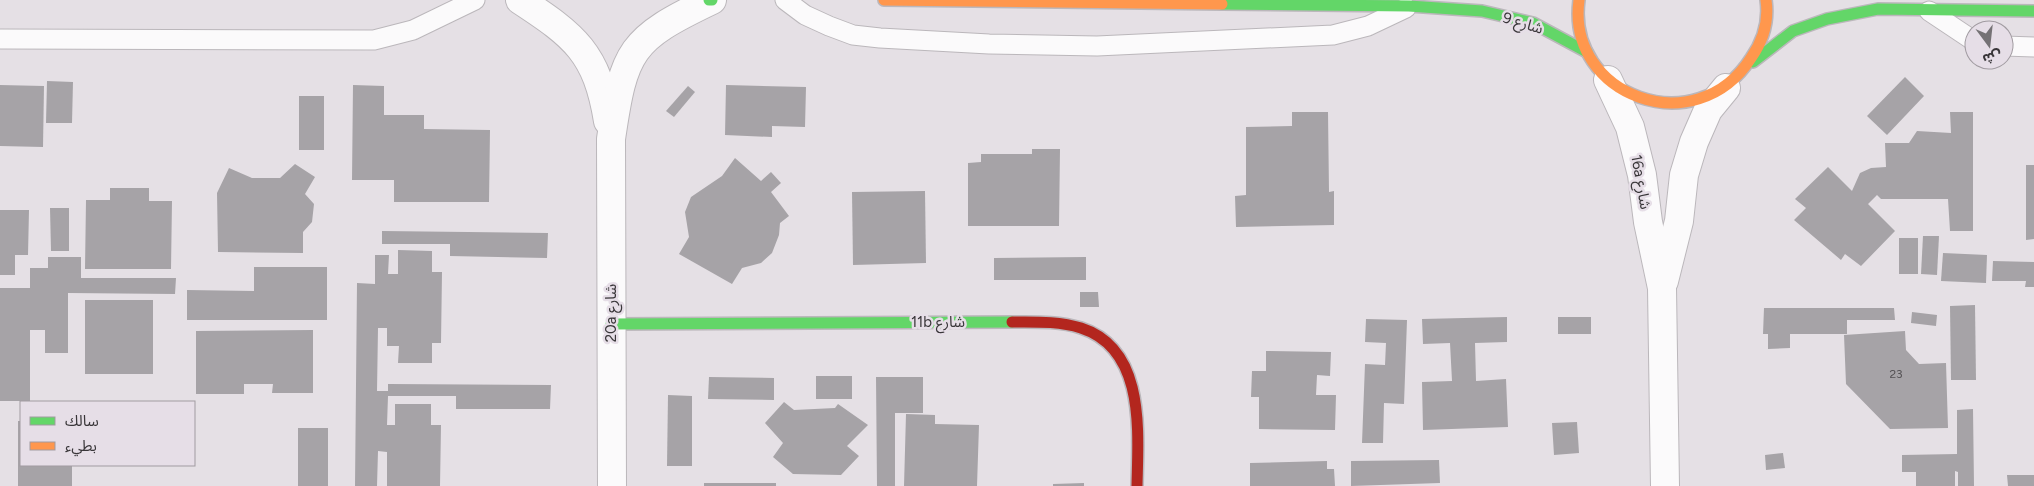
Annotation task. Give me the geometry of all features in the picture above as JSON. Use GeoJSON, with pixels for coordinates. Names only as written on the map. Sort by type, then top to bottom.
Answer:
{"type":"FeatureCollection","features":[{"type":"Feature","properties":{"kind":"street","name":"20a شارع"},"geometry":{"type":"LineString","coordinates":[[520,0],[572,37],[587,56],[598,77],[611,139]]}},
{"type":"Feature","properties":{"kind":"street","name":"20a شارع"},"geometry":{"type":"LineString","coordinates":[[612,486],[611,139],[622,75],[633,53],[649,34],[669,20],[711,0]]}},
{"type":"Feature","properties":{"kind":"street","name":"شارع 9"},"geometry":{"type":"LineString","coordinates":[[884,0],[1409,6],[1472,10],[1523,20],[1559,35],[1587,52]]}},
{"type":"Feature","properties":{"kind":"street"},"geometry":{"type":"LineString","coordinates":[[1578,0],[1578,23],[1587,52],[1608,80],[1629,95],[1653,103],[1678,104],[1703,99],[1726,88],[1750,64],[1793,31],[1827,18],[1878,8],[1929,11],[2034,11]]}},
{"type":"Feature","properties":{"kind":"street"},"geometry":{"type":"LineString","coordinates":[[1750,64],[1763,36],[1766,0]]}},
{"type":"Feature","properties":{"kind":"street","name":"16a شارع"},"geometry":{"type":"LineString","coordinates":[[1608,80],[1630,127],[1642,174],[1648,222],[1662,288],[1666,486]]}},
{"type":"Feature","properties":{"kind":"street","name":"16a شارع"},"geometry":{"type":"LineString","coordinates":[[1662,288],[1679,221],[1684,175],[1694,142],[1708,110],[1726,88]]}},
{"type":"Feature","properties":{"kind":"street","name":"11b شارع"},"geometry":{"type":"LineString","coordinates":[[611,324],[1050,322],[1074,324],[1097,333],[1115,350],[1127,371],[1135,394],[1137,486]]}},
{"type":"Feature","properties":{"kind":"lane"},"geometry":{"type":"LineString","coordinates":[[0,39],[374,40],[413,30],[475,0]]}},
{"type":"Feature","properties":{"kind":"lane"},"geometry":{"type":"LineString","coordinates":[[785,0],[805,15],[854,35],[988,44],[1097,46],[1333,35],[1368,26],[1409,6]]}},
{"type":"Feature","properties":{"kind":"lane"},"geometry":{"type":"LineString","coordinates":[[1929,11],[1964,34]]}},
{"type":"Feature","properties":{"kind":"lane"},"geometry":{"type":"LineString","coordinates":[[2014,46],[2034,47]]}},
{"type":"Feature","properties":{"kind":"building"},"geometry":{"type":"Polygon","coordinates":[[[1905,77],[1924,96],[1887,135],[1867,116],[1905,77]]]}},
{"type":"Feature","properties":{"kind":"building"},"geometry":{"type":"Polygon","coordinates":[[[47,81],[73,82],[72,123],[46,123],[47,81]]]}},
{"type":"Feature","properties":{"kind":"building"},"geometry":{"type":"Polygon","coordinates":[[[0,85],[44,86],[43,147],[0,146],[0,85]]]}},
{"type":"Feature","properties":{"kind":"building"},"geometry":{"type":"Polygon","coordinates":[[[353,85],[384,86],[384,115],[424,115],[424,129],[490,130],[489,202],[394,202],[394,180],[352,180],[353,85]]]}},
{"type":"Feature","properties":{"kind":"building"},"geometry":{"type":"Polygon","coordinates":[[[726,85],[806,87],[805,127],[772,126],[772,137],[725,135],[726,85]]]}},
{"type":"Feature","properties":{"kind":"building"},"geometry":{"type":"Polygon","coordinates":[[[688,86],[695,92],[674,117],[666,111],[688,86]]]}},
{"type":"Feature","properties":{"kind":"building"},"geometry":{"type":"Polygon","coordinates":[[[299,96],[324,96],[324,150],[299,150],[299,96]]]}},
{"type":"Feature","properties":{"kind":"building"},"geometry":{"type":"Polygon","coordinates":[[[1292,112],[1328,112],[1329,192],[1334,191],[1334,225],[1236,227],[1235,196],[1246,195],[1246,127],[1292,126],[1292,112]]]}},
{"type":"Feature","properties":{"kind":"building"},"geometry":{"type":"Polygon","coordinates":[[[1950,112],[1973,112],[1973,231],[1950,231],[1948,199],[1881,199],[1877,195],[1868,204],[1895,231],[1861,266],[1845,254],[1841,260],[1794,220],[1806,208],[1795,199],[1828,167],[1852,191],[1860,173],[1871,168],[1886,167],[1885,143],[1909,143],[1917,131],[1951,133],[1950,112]]]}},
{"type":"Feature","properties":{"kind":"building"},"geometry":{"type":"Polygon","coordinates":[[[1032,149],[1060,149],[1059,226],[968,226],[968,163],[981,162],[981,154],[1032,154],[1032,149]]]}},
{"type":"Feature","properties":{"kind":"building"},"geometry":{"type":"Polygon","coordinates":[[[735,158],[761,181],[771,172],[781,183],[771,192],[789,216],[780,223],[779,235],[772,253],[761,263],[742,268],[732,284],[679,254],[689,237],[685,212],[691,197],[722,176],[735,158]]]}},
{"type":"Feature","properties":{"kind":"building"},"geometry":{"type":"Polygon","coordinates":[[[295,164],[315,177],[305,194],[314,204],[312,222],[303,232],[303,253],[218,252],[217,193],[229,168],[252,178],[280,178],[295,164]]]}},
{"type":"Feature","properties":{"kind":"building"},"geometry":{"type":"Polygon","coordinates":[[[2026,165],[2034,165],[2034,239],[2026,240],[2026,165]]]}},
{"type":"Feature","properties":{"kind":"building"},"geometry":{"type":"Polygon","coordinates":[[[110,188],[149,188],[149,201],[172,201],[171,269],[85,269],[86,200],[110,200],[110,188]]]}},
{"type":"Feature","properties":{"kind":"building"},"geometry":{"type":"Polygon","coordinates":[[[925,191],[926,263],[853,265],[852,192],[925,191]]]}},
{"type":"Feature","properties":{"kind":"building"},"geometry":{"type":"Polygon","coordinates":[[[50,208],[69,208],[69,251],[51,251],[50,208]]]}},
{"type":"Feature","properties":{"kind":"building"},"geometry":{"type":"Polygon","coordinates":[[[0,210],[29,210],[28,255],[15,255],[15,275],[0,275],[0,210]]]}},
{"type":"Feature","properties":{"kind":"building"},"geometry":{"type":"Polygon","coordinates":[[[382,231],[548,233],[547,258],[450,256],[450,244],[382,244],[382,231]]]}},
{"type":"Feature","properties":{"kind":"building"},"geometry":{"type":"Polygon","coordinates":[[[1923,236],[1939,236],[1937,275],[1921,274],[1923,236]]]}},
{"type":"Feature","properties":{"kind":"building"},"geometry":{"type":"Polygon","coordinates":[[[1899,238],[1918,238],[1918,274],[1899,274],[1899,238]]]}},
{"type":"Feature","properties":{"kind":"building"},"geometry":{"type":"Polygon","coordinates":[[[398,250],[432,251],[432,272],[442,272],[441,343],[432,343],[432,363],[398,363],[399,346],[387,346],[387,328],[378,328],[377,391],[388,391],[388,384],[551,385],[550,409],[456,409],[456,396],[388,396],[387,425],[395,425],[395,404],[431,404],[431,425],[441,425],[440,486],[387,486],[387,452],[378,451],[377,486],[355,486],[357,283],[375,284],[375,255],[389,255],[388,274],[398,274],[398,250]]]}},
{"type":"Feature","properties":{"kind":"building"},"geometry":{"type":"Polygon","coordinates":[[[1943,253],[1987,255],[1986,283],[1941,281],[1943,253]]]}},
{"type":"Feature","properties":{"kind":"building"},"geometry":{"type":"Polygon","coordinates":[[[48,257],[81,257],[81,278],[176,278],[175,294],[68,293],[68,353],[45,353],[45,330],[30,330],[30,401],[0,401],[0,288],[30,288],[30,268],[48,268],[48,257]]]}},
{"type":"Feature","properties":{"kind":"building"},"geometry":{"type":"Polygon","coordinates":[[[1086,257],[1086,280],[994,280],[994,258],[1086,257]]]}},
{"type":"Feature","properties":{"kind":"building"},"geometry":{"type":"Polygon","coordinates":[[[1993,261],[2034,262],[2034,287],[2025,287],[2026,281],[1992,281],[1993,261]]]}},
{"type":"Feature","properties":{"kind":"building"},"geometry":{"type":"Polygon","coordinates":[[[254,267],[327,267],[327,320],[187,320],[187,290],[254,291],[254,267]]]}},
{"type":"Feature","properties":{"kind":"building"},"geometry":{"type":"Polygon","coordinates":[[[1080,292],[1098,292],[1099,307],[1080,307],[1080,292]]]}},
{"type":"Feature","properties":{"kind":"building"},"geometry":{"type":"Polygon","coordinates":[[[85,300],[153,300],[153,374],[85,374],[85,300]]]}},
{"type":"Feature","properties":{"kind":"building"},"geometry":{"type":"Polygon","coordinates":[[[1975,305],[1976,380],[1951,380],[1950,306],[1975,305]]]}},
{"type":"Feature","properties":{"kind":"building"},"geometry":{"type":"Polygon","coordinates":[[[1764,308],[1894,308],[1895,320],[1847,320],[1847,334],[1790,334],[1790,348],[1768,349],[1768,334],[1763,334],[1764,308]]]}},
{"type":"Feature","properties":{"kind":"building"},"geometry":{"type":"Polygon","coordinates":[[[1912,312],[1937,315],[1936,326],[1911,323],[1912,312]]]}},
{"type":"Feature","properties":{"kind":"building"},"geometry":{"type":"Polygon","coordinates":[[[1507,317],[1507,342],[1475,343],[1476,381],[1506,379],[1508,427],[1423,430],[1422,382],[1452,381],[1450,343],[1423,344],[1422,319],[1507,317]]]}},
{"type":"Feature","properties":{"kind":"building"},"geometry":{"type":"Polygon","coordinates":[[[1558,317],[1591,317],[1591,334],[1558,334],[1558,317]]]}},
{"type":"Feature","properties":{"kind":"building"},"geometry":{"type":"Polygon","coordinates":[[[1366,319],[1407,320],[1404,404],[1384,403],[1383,443],[1362,443],[1365,364],[1385,365],[1386,343],[1365,342],[1366,319]]]}},
{"type":"Feature","properties":{"kind":"building"},"geometry":{"type":"Polygon","coordinates":[[[313,330],[313,393],[272,393],[273,384],[244,384],[244,394],[196,394],[196,331],[313,330]]]}},
{"type":"Feature","properties":{"kind":"building"},"geometry":{"type":"Polygon","coordinates":[[[1905,331],[1906,350],[1919,364],[1946,363],[1948,428],[1890,429],[1846,384],[1844,335],[1905,331]]]}},
{"type":"Feature","properties":{"kind":"building"},"geometry":{"type":"Polygon","coordinates":[[[1266,351],[1331,352],[1330,376],[1317,375],[1316,395],[1336,395],[1335,430],[1259,429],[1259,397],[1251,397],[1252,371],[1266,371],[1266,351]]]}},
{"type":"Feature","properties":{"kind":"building"},"geometry":{"type":"Polygon","coordinates":[[[816,376],[852,376],[852,399],[816,399],[816,376]]]}},
{"type":"Feature","properties":{"kind":"building"},"geometry":{"type":"Polygon","coordinates":[[[709,377],[774,378],[774,400],[708,399],[709,377]]]}},
{"type":"Feature","properties":{"kind":"building"},"geometry":{"type":"Polygon","coordinates":[[[876,377],[923,377],[923,413],[895,413],[895,486],[877,486],[876,377]]]}},
{"type":"Feature","properties":{"kind":"building"},"geometry":{"type":"Polygon","coordinates":[[[668,395],[692,396],[692,466],[667,466],[668,395]]]}},
{"type":"Feature","properties":{"kind":"building"},"geometry":{"type":"Polygon","coordinates":[[[784,402],[794,410],[835,408],[838,404],[868,425],[847,446],[859,456],[841,475],[793,474],[773,457],[783,443],[765,423],[784,402]]]}},
{"type":"Feature","properties":{"kind":"building"},"geometry":{"type":"Polygon","coordinates":[[[1973,409],[1974,486],[1958,486],[1958,472],[1955,471],[1955,486],[1916,486],[1916,472],[1902,472],[1902,455],[1957,454],[1957,410],[1973,409]]]}},
{"type":"Feature","properties":{"kind":"building"},"geometry":{"type":"Polygon","coordinates":[[[906,414],[935,415],[935,424],[979,425],[977,486],[904,486],[906,414]]]}},
{"type":"Feature","properties":{"kind":"building"},"geometry":{"type":"Polygon","coordinates":[[[18,421],[20,421],[20,466],[72,466],[72,486],[18,486],[18,421]]]}},
{"type":"Feature","properties":{"kind":"building"},"geometry":{"type":"Polygon","coordinates":[[[1577,422],[1579,453],[1554,455],[1552,423],[1577,422]]]}},
{"type":"Feature","properties":{"kind":"building"},"geometry":{"type":"Polygon","coordinates":[[[298,428],[328,428],[328,486],[298,486],[298,428]]]}},
{"type":"Feature","properties":{"kind":"building"},"geometry":{"type":"Polygon","coordinates":[[[1783,453],[1785,468],[1766,470],[1765,455],[1783,453]]]}},
{"type":"Feature","properties":{"kind":"building"},"geometry":{"type":"Polygon","coordinates":[[[1439,460],[1440,483],[1351,486],[1351,461],[1439,460]]]}},
{"type":"Feature","properties":{"kind":"building"},"geometry":{"type":"Polygon","coordinates":[[[1327,461],[1327,469],[1334,469],[1335,486],[1250,486],[1250,463],[1327,461]]]}},
{"type":"Feature","properties":{"kind":"building"},"geometry":{"type":"Polygon","coordinates":[[[2007,475],[2034,475],[2034,486],[2008,486],[2007,475]]]}},
{"type":"Feature","properties":{"kind":"building"},"geometry":{"type":"Polygon","coordinates":[[[704,483],[776,483],[776,486],[704,486],[704,483]]]}},
{"type":"Feature","properties":{"kind":"building"},"geometry":{"type":"Polygon","coordinates":[[[1084,483],[1084,486],[1053,486],[1053,484],[1084,483]]]}},
{"type":"Feature","properties":{"kind":"traffic: fast"},"geometry":{"type":"LineString","coordinates":[[1222,4],[1409,6],[1482,11],[1533,23],[1587,52]]}},
{"type":"Feature","properties":{"kind":"traffic: fast"},"geometry":{"type":"LineString","coordinates":[[1753,62],[1793,31],[1827,19],[1878,9],[2034,11]]}},
{"type":"Feature","properties":{"kind":"traffic: fast"},"geometry":{"type":"LineString","coordinates":[[611,324],[1012,322]]}},
{"type":"Feature","properties":{"kind":"traffic: slow"},"geometry":{"type":"LineString","coordinates":[[884,0],[1222,4]]}},
{"type":"Feature","properties":{"kind":"traffic: slow"},"geometry":{"type":"LineString","coordinates":[[1579,0],[1580,34],[1593,62],[1613,83],[1640,97],[1669,103],[1699,99],[1727,84],[1751,58],[1759,45],[1766,23],[1766,0]]}},
{"type":"Feature","properties":{"kind":"traffic: jam"},"geometry":{"type":"LineString","coordinates":[[1012,322],[1056,323],[1081,328],[1102,339],[1117,354],[1128,373],[1134,395],[1138,441],[1137,486]]}}]}
